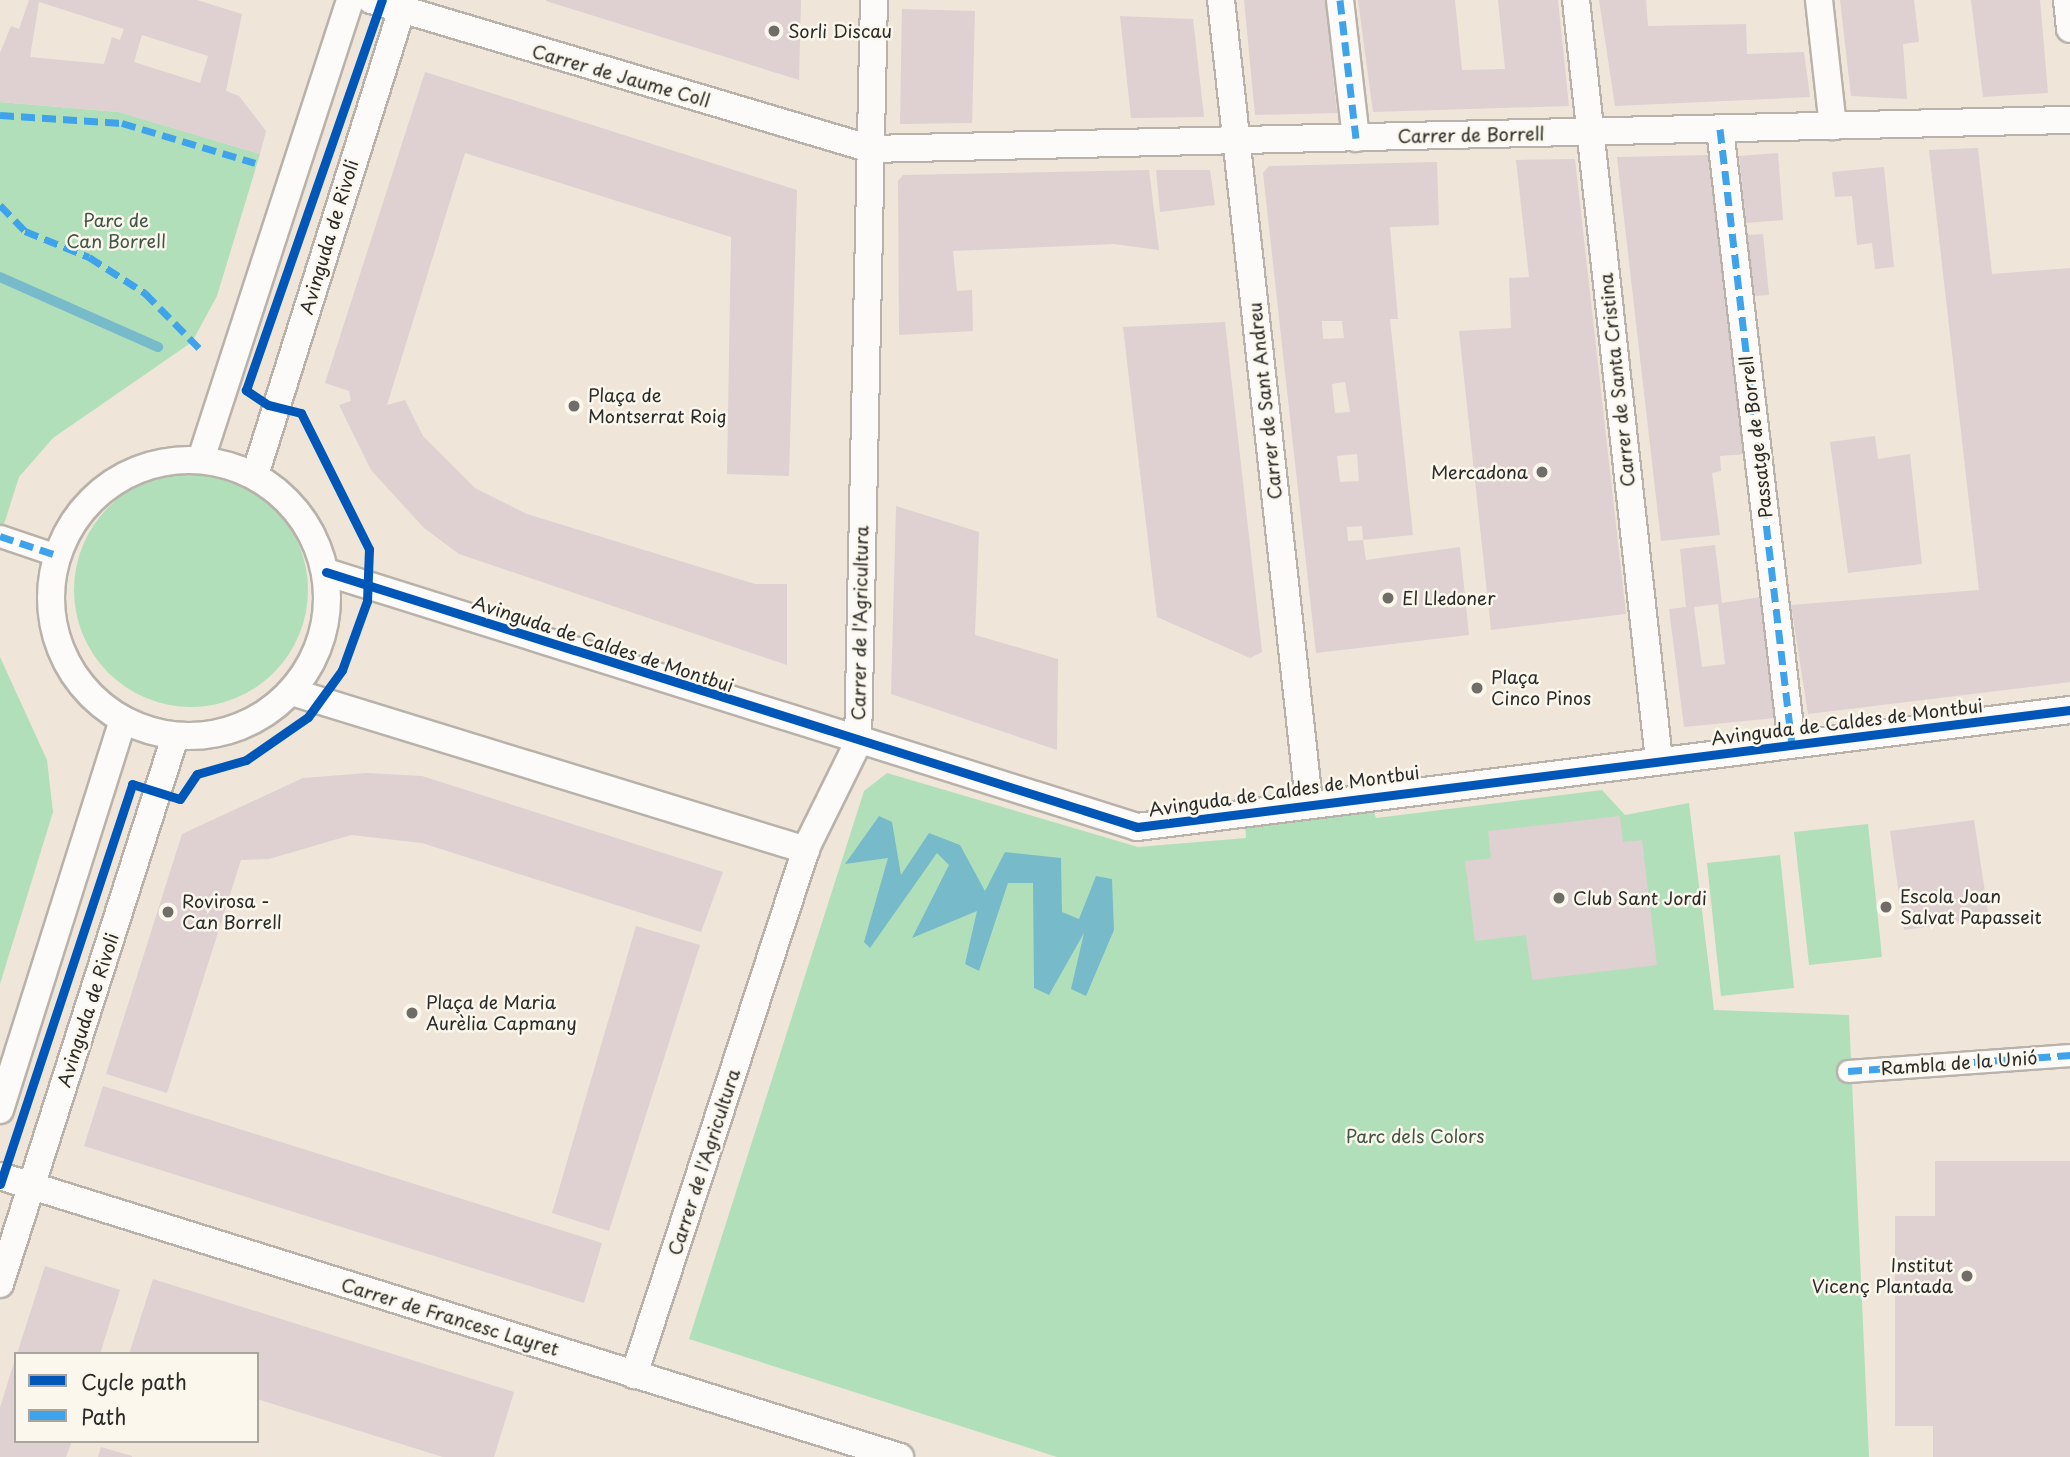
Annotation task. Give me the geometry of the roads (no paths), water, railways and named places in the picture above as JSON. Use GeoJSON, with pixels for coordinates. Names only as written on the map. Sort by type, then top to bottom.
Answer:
{"type":"FeatureCollection","features":[{"type":"Feature","properties":{"kind":"street"},"geometry":{"type":"LineString","coordinates":[[201,459],[350,0]]}},
{"type":"Feature","properties":{"kind":"street","name":"Carrer de Jaume Coll"},"geometry":{"type":"LineString","coordinates":[[371,0],[403,6],[871,149]]}},
{"type":"Feature","properties":{"kind":"street","name":"Carrer de l'Agricultura"},"geometry":{"type":"LineString","coordinates":[[634,1375],[806,850],[858,743],[874,0]]}},
{"type":"Feature","properties":{"kind":"street","name":"Carrer de Sant Andreu"},"geometry":{"type":"LineString","coordinates":[[1221,0],[1309,802]]}},
{"type":"Feature","properties":{"kind":"street"},"geometry":{"type":"LineString","coordinates":[[1340,0],[1356,138]]}},
{"type":"Feature","properties":{"kind":"street","name":"Carrer de Santa Cristina"},"geometry":{"type":"LineString","coordinates":[[1576,0],[1659,760]]}},
{"type":"Feature","properties":{"kind":"street"},"geometry":{"type":"LineString","coordinates":[[1819,0],[1833,126]]}},
{"type":"Feature","properties":{"kind":"street"},"geometry":{"type":"LineString","coordinates":[[2067,0],[2070,29]]}},
{"type":"Feature","properties":{"kind":"street","name":"Avinguda de Rivoli"},"geometry":{"type":"LineString","coordinates":[[255,475],[403,6]]}},
{"type":"Feature","properties":{"kind":"street","name":"Carrer de Borrell"},"geometry":{"type":"LineString","coordinates":[[871,149],[2070,120]]}},
{"type":"Feature","properties":{"kind":"street","name":"Passatge de Borrell"},"geometry":{"type":"LineString","coordinates":[[1720,129],[1792,745]]}},
{"type":"Feature","properties":{"kind":"street"},"geometry":{"type":"LineString","coordinates":[[201,459],[255,475],[302,515],[326,572],[327,615],[316,656],[292,692],[239,728],[175,737],[123,721],[85,691],[60,650],[50,603],[56,555],[78,513],[112,481],[154,462],[201,459]]}},
{"type":"Feature","properties":{"kind":"street"},"geometry":{"type":"LineString","coordinates":[[0,536],[56,555]]}},
{"type":"Feature","properties":{"kind":"street","name":"Avinguda de Caldes de Montbui"},"geometry":{"type":"LineString","coordinates":[[326,572],[858,743],[1137,827],[1309,802],[2070,710]]}},
{"type":"Feature","properties":{"kind":"street"},"geometry":{"type":"LineString","coordinates":[[292,692],[806,850]]}},
{"type":"Feature","properties":{"kind":"street"},"geometry":{"type":"LineString","coordinates":[[0,1110],[123,721]]}},
{"type":"Feature","properties":{"kind":"street","name":"Avinguda de Rivoli"},"geometry":{"type":"LineString","coordinates":[[0,1284],[175,737]]}},
{"type":"Feature","properties":{"kind":"street","name":"Rambla de la Unió"},"geometry":{"type":"LineString","coordinates":[[1848,1071],[2070,1055]]}},
{"type":"Feature","properties":{"kind":"street","name":"Carrer de Francesc Layret"},"geometry":{"type":"LineString","coordinates":[[0,1176],[900,1457]]}},
{"type":"Feature","properties":{"kind":"water"},"geometry":{"type":"Polygon","coordinates":[[[879,816],[892,822],[901,875],[929,833],[960,845],[985,891],[1005,852],[1061,858],[1062,912],[1079,919],[1096,876],[1112,879],[1114,930],[1086,996],[1071,989],[1084,933],[1049,995],[1034,988],[1033,883],[1008,883],[979,971],[965,964],[977,911],[912,938],[949,865],[937,853],[870,948],[864,942],[888,858],[845,864],[879,816]]]}},
{"type":"Feature","properties":{"kind":"waterway"},"geometry":{"type":"LineString","coordinates":[[0,277],[158,347]]}},
{"type":"Feature","properties":{"kind":"place","name":"Sorli Discau"},"geometry":{"type":"Point","coordinates":[774,31]}},
{"type":"Feature","properties":{"kind":"place","name":"Plaça de Montserrat Roig"},"geometry":{"type":"Point","coordinates":[574,406]}},
{"type":"Feature","properties":{"kind":"place","name":"Mercadona"},"geometry":{"type":"Point","coordinates":[1542,472]}},
{"type":"Feature","properties":{"kind":"place","name":"El Lledoner"},"geometry":{"type":"Point","coordinates":[1388,598]}},
{"type":"Feature","properties":{"kind":"place","name":"Plaça Cinco Pinos"},"geometry":{"type":"Point","coordinates":[1477,688]}},
{"type":"Feature","properties":{"kind":"place","name":"Club Sant Jordi"},"geometry":{"type":"Point","coordinates":[1559,898]}},
{"type":"Feature","properties":{"kind":"place","name":"Escola Joan Salvat Papasseit"},"geometry":{"type":"Point","coordinates":[1886,907]}},
{"type":"Feature","properties":{"kind":"place","name":"Rovirosa - Can Borrell"},"geometry":{"type":"Point","coordinates":[168,912]}},
{"type":"Feature","properties":{"kind":"place","name":"Plaça de Maria Aurèlia Capmany"},"geometry":{"type":"Point","coordinates":[412,1013]}},
{"type":"Feature","properties":{"kind":"place","name":"Institut Vicenç Plantada"},"geometry":{"type":"Point","coordinates":[1967,1276]}},
{"type":"Feature","properties":{"kind":"park label","name":"Parc de Can Borrell"},"geometry":{"type":"Point","coordinates":[116,231]}},
{"type":"Feature","properties":{"kind":"park label","name":"Parc dels Colors"},"geometry":{"type":"Point","coordinates":[1415,1136]}}]}
